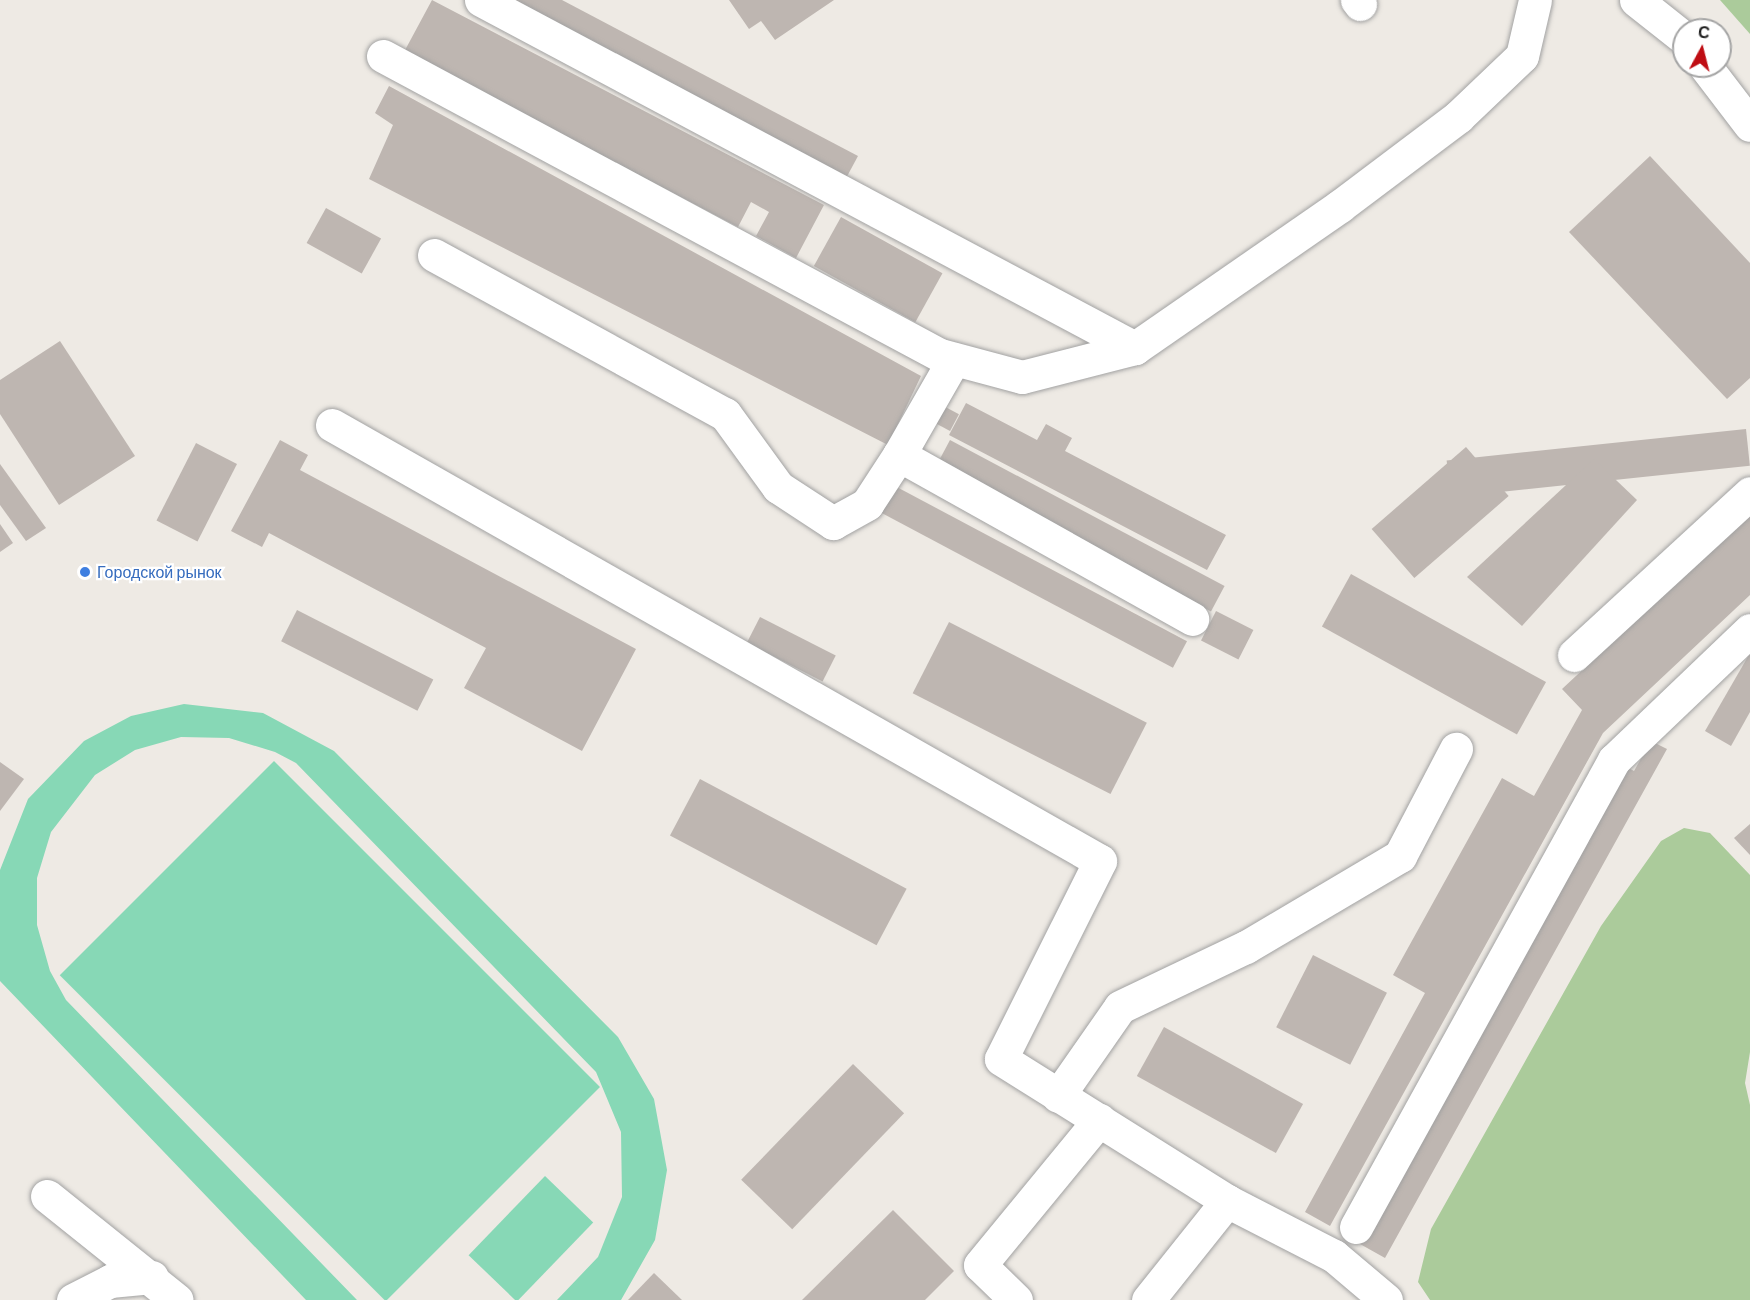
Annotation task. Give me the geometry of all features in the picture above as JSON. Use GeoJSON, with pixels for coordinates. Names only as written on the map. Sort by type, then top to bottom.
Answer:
{"type":"FeatureCollection","features":[{"type":"Feature","properties":{"kind":"street"},"geometry":{"type":"LineString","coordinates":[[482,0],[1135,348]]}},
{"type":"Feature","properties":{"kind":"street"},"geometry":{"type":"LineString","coordinates":[[383,56],[954,359],[1022,377],[1135,348],[1458,117],[1522,56],[1535,0]]}},
{"type":"Feature","properties":{"kind":"street"},"geometry":{"type":"LineString","coordinates":[[1636,0],[1672,28]]}},
{"type":"Feature","properties":{"kind":"street"},"geometry":{"type":"LineString","coordinates":[[1714,78],[1750,125]]}},
{"type":"Feature","properties":{"kind":"street"},"geometry":{"type":"LineString","coordinates":[[434,255],[724,414],[778,487],[833,523],[867,504],[954,359]]}},
{"type":"Feature","properties":{"kind":"street"},"geometry":{"type":"LineString","coordinates":[[332,425],[1100,861],[1001,1059],[1227,1201],[1334,1256],[1386,1300]]}},
{"type":"Feature","properties":{"kind":"street"},"geometry":{"type":"LineString","coordinates":[[899,454],[1192,619]]}},
{"type":"Feature","properties":{"kind":"street"},"geometry":{"type":"LineString","coordinates":[[1574,655],[1750,493]]}},
{"type":"Feature","properties":{"kind":"street"},"geometry":{"type":"LineString","coordinates":[[1356,1227],[1614,760],[1750,630]]}},
{"type":"Feature","properties":{"kind":"street"},"geometry":{"type":"LineString","coordinates":[[1058,1096],[1120,1007],[1246,946],[1400,856],[1456,750]]}},
{"type":"Feature","properties":{"kind":"street"},"geometry":{"type":"LineString","coordinates":[[1016,1300],[980,1265],[1099,1120]]}},
{"type":"Feature","properties":{"kind":"street"},"geometry":{"type":"LineString","coordinates":[[47,1196],[152,1277],[177,1300]]}},
{"type":"Feature","properties":{"kind":"street"},"geometry":{"type":"LineString","coordinates":[[1148,1300],[1227,1201]]}},
{"type":"Feature","properties":{"kind":"street"},"geometry":{"type":"LineString","coordinates":[[73,1300],[110,1281],[152,1277]]}},
{"type":"Feature","properties":{"kind":"green space"},"geometry":{"type":"Polygon","coordinates":[[[1720,0],[1750,0],[1750,34],[1720,0]]]}},
{"type":"Feature","properties":{"kind":"green space"},"geometry":{"type":"Polygon","coordinates":[[[184,704],[263,713],[334,751],[618,1037],[654,1099],[667,1170],[655,1240],[621,1300],[557,1300],[598,1257],[622,1197],[621,1132],[596,1072],[296,763],[275,752],[229,738],[181,737],[135,750],[95,775],[51,832],[37,878],[37,925],[50,971],[66,1000],[357,1300],[306,1300],[0,981],[0,870],[28,799],[84,741],[131,716],[184,704]]]}},
{"type":"Feature","properties":{"kind":"green space"},"geometry":{"type":"Polygon","coordinates":[[[274,761],[600,1087],[384,1300],[60,975],[274,761]]]}},
{"type":"Feature","properties":{"kind":"green space"},"geometry":{"type":"Polygon","coordinates":[[[1684,828],[1710,833],[1750,875],[1750,1052],[1745,1083],[1750,1105],[1750,1300],[1430,1300],[1418,1282],[1431,1229],[1601,926],[1661,841],[1684,828]]]}},
{"type":"Feature","properties":{"kind":"green space"},"geometry":{"type":"Polygon","coordinates":[[[545,1176],[593,1223],[518,1300],[515,1300],[469,1255],[545,1176]]]}},
{"type":"Feature","properties":{"kind":"building"},"geometry":{"type":"Polygon","coordinates":[[[432,0],[824,205],[796,258],[756,236],[769,212],[751,202],[738,227],[404,52],[432,0]]]}},
{"type":"Feature","properties":{"kind":"building"},"geometry":{"type":"Polygon","coordinates":[[[496,0],[562,0],[858,156],[844,182],[496,0]]]}},
{"type":"Feature","properties":{"kind":"building"},"geometry":{"type":"Polygon","coordinates":[[[729,0],[834,0],[775,40],[761,21],[749,29],[729,0]]]}},
{"type":"Feature","properties":{"kind":"building"},"geometry":{"type":"Polygon","coordinates":[[[389,86],[921,376],[888,445],[369,179],[393,125],[375,113],[389,86]]]}},
{"type":"Feature","properties":{"kind":"building"},"geometry":{"type":"Polygon","coordinates":[[[1650,156],[1750,263],[1750,378],[1727,399],[1569,232],[1650,156]]]}},
{"type":"Feature","properties":{"kind":"building"},"geometry":{"type":"Polygon","coordinates":[[[326,208],[381,239],[362,274],[307,243],[326,208]]]}},
{"type":"Feature","properties":{"kind":"building"},"geometry":{"type":"Polygon","coordinates":[[[841,217],[942,273],[915,322],[814,266],[841,217]]]}},
{"type":"Feature","properties":{"kind":"building"},"geometry":{"type":"Polygon","coordinates":[[[60,341],[135,456],[59,505],[0,414],[0,380],[60,341]]]}},
{"type":"Feature","properties":{"kind":"building"},"geometry":{"type":"Polygon","coordinates":[[[936,402],[959,414],[950,431],[927,419],[936,402]]]}},
{"type":"Feature","properties":{"kind":"building"},"geometry":{"type":"Polygon","coordinates":[[[966,403],[1037,440],[1046,424],[1072,438],[1065,451],[1226,535],[1207,570],[949,435],[966,403]]]}},
{"type":"Feature","properties":{"kind":"building"},"geometry":{"type":"Polygon","coordinates":[[[1746,429],[1750,466],[1451,497],[1447,460],[1746,429]]]}},
{"type":"Feature","properties":{"kind":"building"},"geometry":{"type":"Polygon","coordinates":[[[280,440],[308,455],[300,470],[636,649],[582,751],[464,688],[486,648],[269,533],[262,547],[231,531],[280,440]]]}},
{"type":"Feature","properties":{"kind":"building"},"geometry":{"type":"Polygon","coordinates":[[[950,440],[1225,586],[1211,612],[936,466],[950,440]]]}},
{"type":"Feature","properties":{"kind":"building"},"geometry":{"type":"Polygon","coordinates":[[[196,443],[237,464],[197,541],[157,521],[196,443]]]}},
{"type":"Feature","properties":{"kind":"building"},"geometry":{"type":"Polygon","coordinates":[[[1466,447],[1509,496],[1414,578],[1372,529],[1466,447]]]}},
{"type":"Feature","properties":{"kind":"building"},"geometry":{"type":"Polygon","coordinates":[[[1594,459],[1637,500],[1522,626],[1467,577],[1594,459]]]}},
{"type":"Feature","properties":{"kind":"building"},"geometry":{"type":"Polygon","coordinates":[[[0,464],[46,528],[26,541],[0,505],[0,464]]]}},
{"type":"Feature","properties":{"kind":"building"},"geometry":{"type":"Polygon","coordinates":[[[893,485],[1187,641],[1173,668],[879,511],[893,485]]]}},
{"type":"Feature","properties":{"kind":"building"},"geometry":{"type":"Polygon","coordinates":[[[1750,514],[1750,595],[1603,733],[1330,1226],[1305,1212],[1425,993],[1393,975],[1502,778],[1534,796],[1582,710],[1562,689],[1750,514]]]}},
{"type":"Feature","properties":{"kind":"building"},"geometry":{"type":"Polygon","coordinates":[[[0,524],[13,543],[0,552],[0,524]]]}},
{"type":"Feature","properties":{"kind":"building"},"geometry":{"type":"Polygon","coordinates":[[[1351,574],[1546,682],[1517,735],[1322,626],[1351,574]]]}},
{"type":"Feature","properties":{"kind":"building"},"geometry":{"type":"Polygon","coordinates":[[[297,610],[433,679],[417,711],[281,641],[297,610]]]}},
{"type":"Feature","properties":{"kind":"building"},"geometry":{"type":"Polygon","coordinates":[[[1216,611],[1253,630],[1238,659],[1201,640],[1216,611]]]}},
{"type":"Feature","properties":{"kind":"building"},"geometry":{"type":"Polygon","coordinates":[[[760,617],[836,656],[823,681],[747,643],[760,617]]]}},
{"type":"Feature","properties":{"kind":"building"},"geometry":{"type":"Polygon","coordinates":[[[949,622],[1147,723],[1110,794],[913,693],[949,622]]]}},
{"type":"Feature","properties":{"kind":"building"},"geometry":{"type":"Polygon","coordinates":[[[1750,653],[1750,712],[1731,746],[1705,731],[1750,653]]]}},
{"type":"Feature","properties":{"kind":"building"},"geometry":{"type":"Polygon","coordinates":[[[1651,741],[1667,749],[1385,1258],[1360,1244],[1625,766],[1634,771],[1651,741]]]}},
{"type":"Feature","properties":{"kind":"building"},"geometry":{"type":"Polygon","coordinates":[[[0,762],[24,779],[0,811],[0,762]]]}},
{"type":"Feature","properties":{"kind":"building"},"geometry":{"type":"Polygon","coordinates":[[[700,779],[907,889],[877,945],[670,836],[700,779]]]}},
{"type":"Feature","properties":{"kind":"building"},"geometry":{"type":"Polygon","coordinates":[[[1750,824],[1750,855],[1734,838],[1750,824]]]}},
{"type":"Feature","properties":{"kind":"building"},"geometry":{"type":"Polygon","coordinates":[[[1313,955],[1387,993],[1350,1065],[1276,1027],[1313,955]]]}},
{"type":"Feature","properties":{"kind":"building"},"geometry":{"type":"Polygon","coordinates":[[[1164,1027],[1303,1104],[1276,1153],[1137,1076],[1164,1027]]]}},
{"type":"Feature","properties":{"kind":"building"},"geometry":{"type":"Polygon","coordinates":[[[853,1064],[904,1113],[792,1229],[741,1180],[853,1064]]]}},
{"type":"Feature","properties":{"kind":"building"},"geometry":{"type":"Polygon","coordinates":[[[893,1210],[954,1271],[925,1300],[802,1300],[893,1210]]]}},
{"type":"Feature","properties":{"kind":"building"},"geometry":{"type":"Polygon","coordinates":[[[654,1273],[682,1300],[628,1300],[654,1273]]]}},
{"type":"Feature","properties":{"kind":"place","name":"Городской рынок"},"geometry":{"type":"Point","coordinates":[85,572]}}]}
